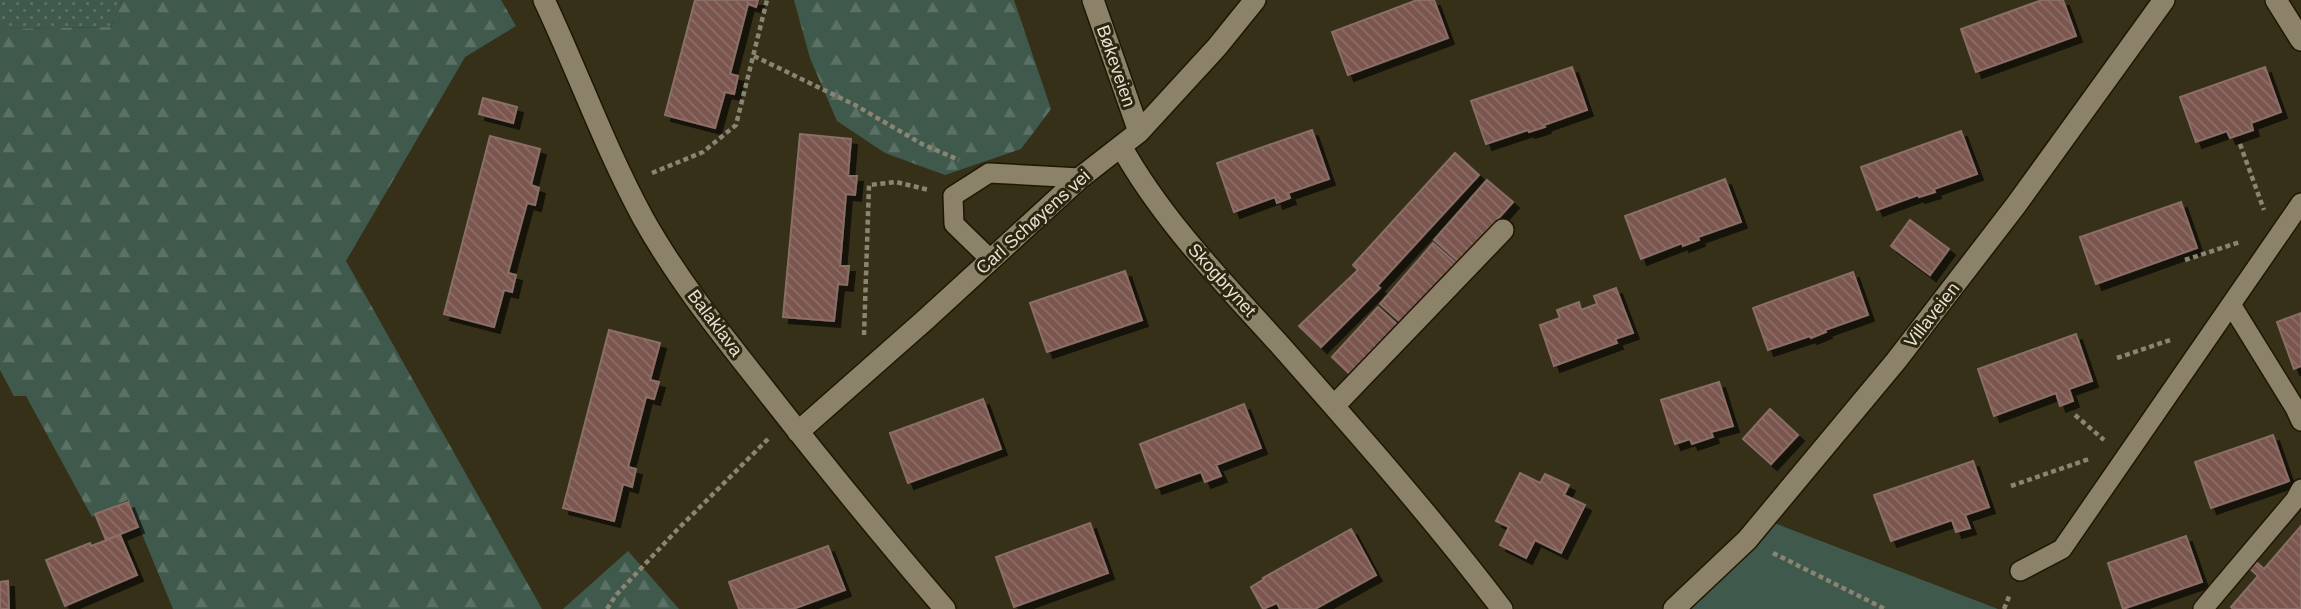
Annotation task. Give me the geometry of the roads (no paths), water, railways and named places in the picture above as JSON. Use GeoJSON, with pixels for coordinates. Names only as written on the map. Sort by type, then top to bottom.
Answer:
{"type":"FeatureCollection","features":[{"type":"Feature","properties":{"kind":"street","name":"Balaklava"},"geometry":{"type":"LineString","coordinates":[[544,0],[570,55],[597,123],[643,218],[691,292],[850,498],[945,609]]}},
{"type":"Feature","properties":{"kind":"street","name":"Bøkeveien"},"geometry":{"type":"LineString","coordinates":[[1093,0],[1139,132]]}},
{"type":"Feature","properties":{"kind":"street","name":"Carl Schøyens vei"},"geometry":{"type":"LineString","coordinates":[[798,432],[1080,178],[1139,132],[1217,47],[1255,0]]}},
{"type":"Feature","properties":{"kind":"street","name":"Villaveien"},"geometry":{"type":"LineString","coordinates":[[1674,609],[1747,540],[1896,361],[2000,226],[2164,0]]}},
{"type":"Feature","properties":{"kind":"street"},"geometry":{"type":"LineString","coordinates":[[2276,0],[2301,40]]}},
{"type":"Feature","properties":{"kind":"street","name":"Skogbrynet"},"geometry":{"type":"LineString","coordinates":[[1121,146],[1135,171],[1185,239],[1394,473],[1502,609]]}},
{"type":"Feature","properties":{"kind":"street"},"geometry":{"type":"LineString","coordinates":[[1334,406],[1503,230]]}},
{"type":"Feature","properties":{"kind":"lane"},"geometry":{"type":"LineString","coordinates":[[991,260],[954,224],[953,196],[989,173],[1080,178]]}},
{"type":"Feature","properties":{"kind":"lane"},"geometry":{"type":"LineString","coordinates":[[2020,571],[2062,549],[2301,203]]}},
{"type":"Feature","properties":{"kind":"lane"},"geometry":{"type":"LineString","coordinates":[[2232,306],[2301,421]]}},
{"type":"Feature","properties":{"kind":"lane"},"geometry":{"type":"LineString","coordinates":[[2203,609],[2295,500],[2301,489]]}}]}
